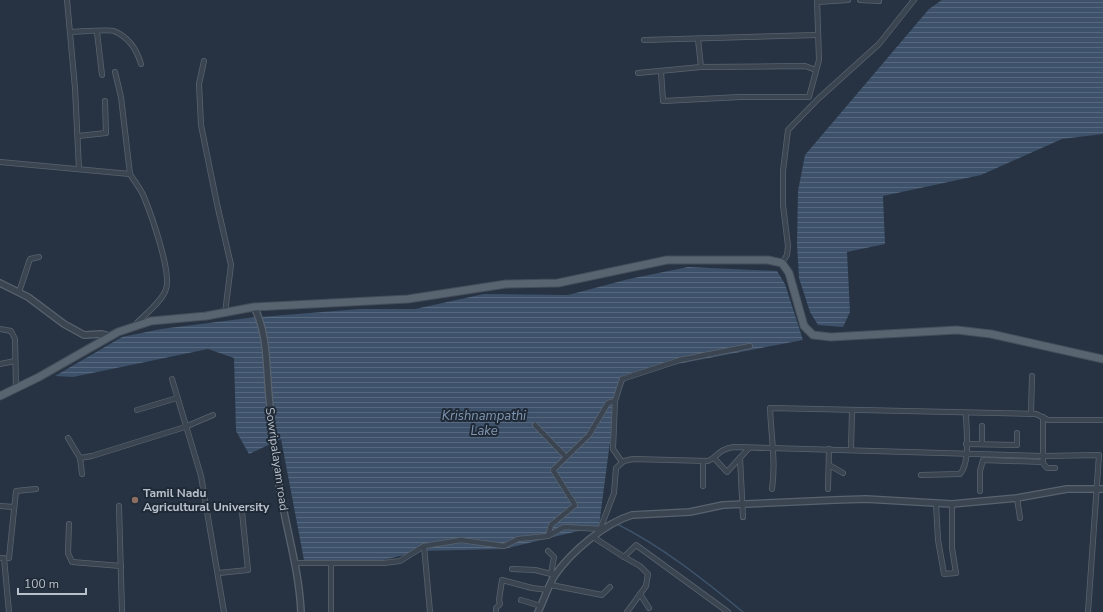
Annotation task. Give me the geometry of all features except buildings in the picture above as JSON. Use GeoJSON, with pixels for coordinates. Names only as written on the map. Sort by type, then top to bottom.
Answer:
{"type":"FeatureCollection","features":[{"type":"Feature","properties":{"kind":"main road"},"geometry":{"type":"LineString","coordinates":[[0,396],[109,336],[133,326],[151,321],[206,316],[254,307],[408,300],[506,284],[558,283],[667,260],[768,260],[782,263],[789,273],[804,326],[813,335],[831,337],[957,330],[991,334],[1103,359]]}},
{"type":"Feature","properties":{"kind":"street"},"geometry":{"type":"LineString","coordinates":[[67,0],[78,136],[79,169]]}},
{"type":"Feature","properties":{"kind":"street"},"geometry":{"type":"LineString","coordinates":[[809,97],[819,60],[817,1],[848,0]]}},
{"type":"Feature","properties":{"kind":"street"},"geometry":{"type":"LineString","coordinates":[[860,0],[879,1]]}},
{"type":"Feature","properties":{"kind":"street"},"geometry":{"type":"LineString","coordinates":[[782,263],[787,255],[788,246],[783,206],[783,171],[788,130],[818,99],[879,44],[914,0]]}},
{"type":"Feature","properties":{"kind":"street"},"geometry":{"type":"LineString","coordinates":[[70,32],[97,32],[113,30],[122,36],[138,52],[141,64]]}},
{"type":"Feature","properties":{"kind":"street"},"geometry":{"type":"LineString","coordinates":[[97,32],[102,76]]}},
{"type":"Feature","properties":{"kind":"street"},"geometry":{"type":"LineString","coordinates":[[644,40],[817,35]]}},
{"type":"Feature","properties":{"kind":"street"},"geometry":{"type":"LineString","coordinates":[[698,39],[701,68]]}},
{"type":"Feature","properties":{"kind":"street"},"geometry":{"type":"LineString","coordinates":[[204,61],[199,84],[201,125],[231,265],[225,313]]}},
{"type":"Feature","properties":{"kind":"street"},"geometry":{"type":"LineString","coordinates":[[638,73],[701,68],[805,66],[816,70]]}},
{"type":"Feature","properties":{"kind":"street"},"geometry":{"type":"LineString","coordinates":[[115,72],[121,97],[130,174],[144,198],[163,256],[167,280],[167,289],[162,297],[133,326]]}},
{"type":"Feature","properties":{"kind":"street"},"geometry":{"type":"LineString","coordinates":[[661,72],[663,101],[740,97],[809,97],[818,99]]}},
{"type":"Feature","properties":{"kind":"street"},"geometry":{"type":"LineString","coordinates":[[78,136],[106,133],[105,101]]}},
{"type":"Feature","properties":{"kind":"street"},"geometry":{"type":"LineString","coordinates":[[0,162],[130,174]]}},
{"type":"Feature","properties":{"kind":"street"},"geometry":{"type":"LineString","coordinates":[[19,292],[30,259],[39,257]]}},
{"type":"Feature","properties":{"kind":"street"},"geometry":{"type":"LineString","coordinates":[[0,283],[28,297],[64,324],[84,335],[102,334],[109,336]]}},
{"type":"Feature","properties":{"kind":"street","name":"Sowripalayam road"},"geometry":{"type":"LineString","coordinates":[[254,307],[260,318],[265,342],[269,399],[278,479],[296,564],[301,612]]}},
{"type":"Feature","properties":{"kind":"street"},"geometry":{"type":"LineString","coordinates":[[0,329],[11,332],[13,335],[16,388]]}},
{"type":"Feature","properties":{"kind":"street"},"geometry":{"type":"LineString","coordinates":[[622,462],[613,449],[616,401],[622,378],[680,360],[750,346]]}},
{"type":"Feature","properties":{"kind":"street"},"geometry":{"type":"LineString","coordinates":[[0,364],[15,361]]}},
{"type":"Feature","properties":{"kind":"street"},"geometry":{"type":"LineString","coordinates":[[1031,414],[1032,376]]}},
{"type":"Feature","properties":{"kind":"street"},"geometry":{"type":"LineString","coordinates":[[172,379],[185,427],[201,476],[216,566],[219,573],[224,612]]}},
{"type":"Feature","properties":{"kind":"street"},"geometry":{"type":"LineString","coordinates":[[137,410],[177,398]]}},
{"type":"Feature","properties":{"kind":"street"},"geometry":{"type":"LineString","coordinates":[[548,536],[551,525],[575,505],[553,470],[589,435],[608,403],[616,401]]}},
{"type":"Feature","properties":{"kind":"street"},"geometry":{"type":"LineString","coordinates":[[772,489],[775,471],[772,449],[770,408],[1036,414],[1048,420],[1103,420]]}},
{"type":"Feature","properties":{"kind":"street"},"geometry":{"type":"LineString","coordinates":[[851,450],[852,410]]}},
{"type":"Feature","properties":{"kind":"street"},"geometry":{"type":"LineString","coordinates":[[921,475],[960,474],[964,470],[966,454],[966,413]]}},
{"type":"Feature","properties":{"kind":"street"},"geometry":{"type":"LineString","coordinates":[[80,458],[92,456],[185,427],[213,415]]}},
{"type":"Feature","properties":{"kind":"street"},"geometry":{"type":"LineString","coordinates":[[1043,417],[1043,462],[1047,468],[1055,468]]}},
{"type":"Feature","properties":{"kind":"street"},"geometry":{"type":"LineString","coordinates":[[535,425],[566,457]]}},
{"type":"Feature","properties":{"kind":"street"},"geometry":{"type":"LineString","coordinates":[[982,426],[982,444]]}},
{"type":"Feature","properties":{"kind":"street"},"geometry":{"type":"LineString","coordinates":[[966,444],[1017,445],[1017,433]]}},
{"type":"Feature","properties":{"kind":"street"},"geometry":{"type":"LineString","coordinates":[[68,438],[80,458],[82,474]]}},
{"type":"Feature","properties":{"kind":"street"},"geometry":{"type":"LineString","coordinates":[[602,529],[614,493],[616,468],[622,462],[633,459],[708,461],[714,458],[723,449],[734,446],[772,449],[829,449],[1043,456],[1099,455],[1100,488],[1088,612]]}},
{"type":"Feature","properties":{"kind":"street"},"geometry":{"type":"LineString","coordinates":[[714,458],[727,472],[749,448]]}},
{"type":"Feature","properties":{"kind":"street"},"geometry":{"type":"LineString","coordinates":[[828,489],[829,449]]}},
{"type":"Feature","properties":{"kind":"street"},"geometry":{"type":"LineString","coordinates":[[740,458],[743,517]]}},
{"type":"Feature","properties":{"kind":"street"},"geometry":{"type":"LineString","coordinates":[[980,491],[980,471],[983,460],[1043,462]]}},
{"type":"Feature","properties":{"kind":"street"},"geometry":{"type":"LineString","coordinates":[[703,461],[703,486]]}},
{"type":"Feature","properties":{"kind":"street"},"geometry":{"type":"LineString","coordinates":[[829,465],[843,472]]}},
{"type":"Feature","properties":{"kind":"street"},"geometry":{"type":"LineString","coordinates":[[553,575],[602,529],[632,515],[690,512],[723,505],[866,499],[952,504],[1017,498],[1067,489],[1100,488]]}},
{"type":"Feature","properties":{"kind":"street"},"geometry":{"type":"LineString","coordinates":[[9,558],[16,491],[36,489]]}},
{"type":"Feature","properties":{"kind":"street"},"geometry":{"type":"LineString","coordinates":[[1017,498],[1020,518]]}},
{"type":"Feature","properties":{"kind":"street"},"geometry":{"type":"LineString","coordinates":[[936,504],[938,540],[944,574],[956,573],[952,548],[952,504]]}},
{"type":"Feature","properties":{"kind":"street"},"geometry":{"type":"LineString","coordinates":[[0,506],[14,507]]}},
{"type":"Feature","properties":{"kind":"street"},"geometry":{"type":"LineString","coordinates":[[119,506],[122,612]]}},
{"type":"Feature","properties":{"kind":"street"},"geometry":{"type":"LineString","coordinates":[[219,573],[248,570],[242,512]]}},
{"type":"Feature","properties":{"kind":"street"},"geometry":{"type":"LineString","coordinates":[[69,524],[68,558],[72,562],[121,566]]}},
{"type":"Feature","properties":{"kind":"street"},"geometry":{"type":"LineString","coordinates":[[296,564],[372,564],[400,561],[424,546],[461,540],[504,546],[518,540],[548,536],[564,527],[602,529]]}},
{"type":"Feature","properties":{"kind":"street"},"geometry":{"type":"LineString","coordinates":[[593,537],[640,566],[648,574],[646,586],[627,612]]}},
{"type":"Feature","properties":{"kind":"street"},"geometry":{"type":"LineString","coordinates":[[624,557],[636,545],[728,612]]}},
{"type":"Feature","properties":{"kind":"street"},"geometry":{"type":"LineString","coordinates":[[424,546],[430,612]]}},
{"type":"Feature","properties":{"kind":"street"},"geometry":{"type":"LineString","coordinates":[[521,600],[540,609],[553,575],[554,557],[548,551]]}},
{"type":"Feature","properties":{"kind":"street"},"geometry":{"type":"LineString","coordinates":[[0,558],[4,558],[10,612]]}},
{"type":"Feature","properties":{"kind":"street"},"geometry":{"type":"LineString","coordinates":[[331,564],[331,612]]}},
{"type":"Feature","properties":{"kind":"street"},"geometry":{"type":"LineString","coordinates":[[512,569],[535,570],[553,575]]}},
{"type":"Feature","properties":{"kind":"street"},"geometry":{"type":"LineString","coordinates":[[496,612],[496,608],[500,604],[498,600],[502,580],[532,588],[549,588],[602,595],[610,587]]}},
{"type":"Feature","properties":{"kind":"street"},"geometry":{"type":"LineString","coordinates":[[640,594],[649,608]]}},
{"type":"Feature","properties":{"kind":"water"},"geometry":{"type":"Polygon","coordinates":[[[942,0],[1103,0],[1103,134],[1062,139],[981,175],[883,196],[885,244],[847,252],[850,312],[843,327],[818,325],[810,312],[799,278],[797,244],[798,191],[805,155],[929,9],[942,0]]]}},
{"type":"Feature","properties":{"kind":"water","name":"Krishnampathi Lake"},"geometry":{"type":"Polygon","coordinates":[[[688,267],[777,271],[785,284],[803,340],[630,373],[616,396],[599,526],[504,549],[421,551],[375,562],[304,560],[281,439],[249,454],[236,431],[234,358],[208,349],[73,377],[55,376],[122,337],[161,329],[248,318],[360,309],[415,309],[484,294],[568,295],[629,279],[688,267]]]}},
{"type":"Feature","properties":{"kind":"waterway"},"geometry":{"type":"LineString","coordinates":[[617,524],[651,543],[667,554],[698,576],[743,612]]}},
{"type":"Feature","properties":{"kind":"place","name":"Tamil Nadu Agricultural University"},"geometry":{"type":"Point","coordinates":[135,500]}}]}
